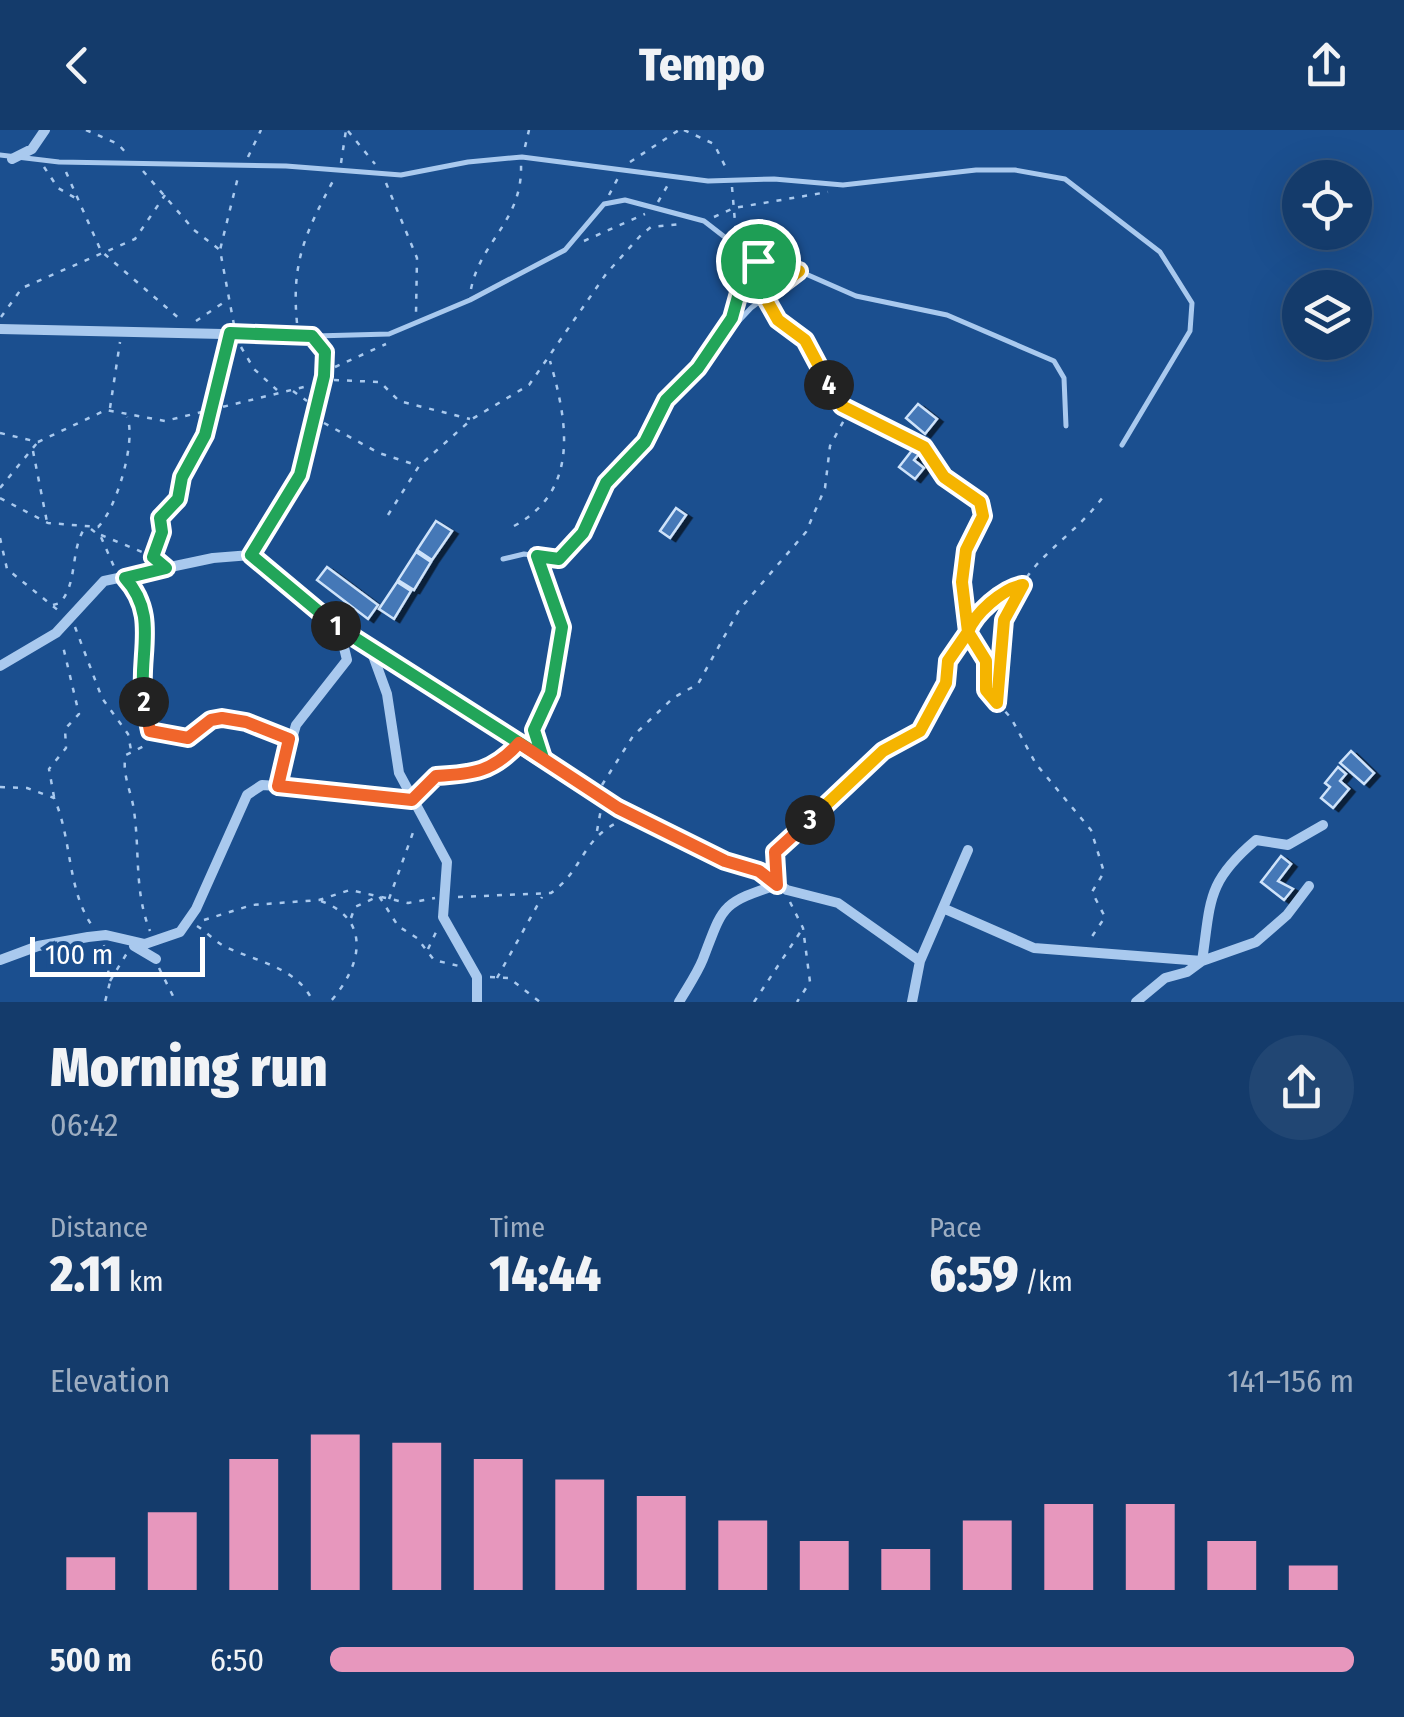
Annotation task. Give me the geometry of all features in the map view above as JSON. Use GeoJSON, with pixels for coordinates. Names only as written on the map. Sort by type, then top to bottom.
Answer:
{"type":"FeatureCollection","features":[{"type":"Feature","properties":{"kind":"street"},"geometry":{"type":"LineString","coordinates":[[6,157],[32,149],[44,130]]}},
{"type":"Feature","properties":{"kind":"street"},"geometry":{"type":"LineString","coordinates":[[0,329],[298,335],[312,336],[325,352],[324,378],[296,487],[251,555],[166,568],[95,586],[56,633],[0,666]]}},
{"type":"Feature","properties":{"kind":"street"},"geometry":{"type":"LineString","coordinates":[[251,555],[339,628],[599,797],[725,861],[753,868],[775,885],[838,903],[920,961]]}},
{"type":"Feature","properties":{"kind":"street"},"geometry":{"type":"LineString","coordinates":[[278,786],[289,739],[306,707],[344,669],[348,653],[339,628]]}},
{"type":"Feature","properties":{"kind":"street"},"geometry":{"type":"LineString","coordinates":[[371,649],[386,694],[399,773],[447,862],[442,911],[451,937],[476,975],[477,1002]]}},
{"type":"Feature","properties":{"kind":"street"},"geometry":{"type":"LineString","coordinates":[[132,944],[154,943],[191,925],[247,795],[262,785],[414,805]]}},
{"type":"Feature","properties":{"kind":"street"},"geometry":{"type":"LineString","coordinates":[[1202,961],[1217,878],[1256,840],[1288,844],[1323,825]]}},
{"type":"Feature","properties":{"kind":"street"},"geometry":{"type":"LineString","coordinates":[[912,1002],[920,961],[968,850]]}},
{"type":"Feature","properties":{"kind":"street"},"geometry":{"type":"LineString","coordinates":[[680,1002],[701,964],[719,914],[736,900],[775,885]]}},
{"type":"Feature","properties":{"kind":"street"},"geometry":{"type":"LineString","coordinates":[[1136,1002],[1165,978],[1256,942],[1287,915],[1309,886]]}},
{"type":"Feature","properties":{"kind":"street"},"geometry":{"type":"LineString","coordinates":[[945,909],[1016,942],[1078,954],[1202,961]]}},
{"type":"Feature","properties":{"kind":"street"},"geometry":{"type":"LineString","coordinates":[[0,960],[38,946],[104,936],[132,944],[156,959]]}},
{"type":"Feature","properties":{"kind":"lane"},"geometry":{"type":"LineString","coordinates":[[6,157],[42,162],[242,165],[383,174],[522,158],[672,177],[774,179],[842,186],[976,170],[1036,172],[1079,186],[1160,252],[1186,290],[1194,321],[1122,445]]}},
{"type":"Feature","properties":{"kind":"lane"},"geometry":{"type":"LineString","coordinates":[[312,336],[389,334],[470,300],[564,250],[604,204],[625,200],[704,221],[742,254],[799,271],[856,296],[948,316],[1054,361],[1064,378],[1066,426]]}},
{"type":"Feature","properties":{"kind":"lane"},"geometry":{"type":"LineString","coordinates":[[503,558],[559,559],[575,546],[606,483],[638,452],[666,400],[765,297],[799,271]]}},
{"type":"Feature","properties":{"kind":"path"},"geometry":{"type":"LineString","coordinates":[[86,130],[118,144],[194,230],[220,250]]}},
{"type":"Feature","properties":{"kind":"path"},"geometry":{"type":"LineString","coordinates":[[261,130],[242,165],[220,250],[233,333],[254,369],[278,391]]}},
{"type":"Feature","properties":{"kind":"path"},"geometry":{"type":"LineString","coordinates":[[298,335],[294,294],[300,250],[338,172],[347,130]]}},
{"type":"Feature","properties":{"kind":"path"},"geometry":{"type":"LineString","coordinates":[[347,130],[383,174],[417,258],[415,321]]}},
{"type":"Feature","properties":{"kind":"path"},"geometry":{"type":"LineString","coordinates":[[470,300],[479,266],[506,226],[519,196],[529,130]]}},
{"type":"Feature","properties":{"kind":"path"},"geometry":{"type":"LineString","coordinates":[[604,204],[623,169],[681,130],[699,134],[721,152],[731,181],[742,254],[742,282],[732,318]]}},
{"type":"Feature","properties":{"kind":"path"},"geometry":{"type":"LineString","coordinates":[[42,162],[58,188],[78,199]]}},
{"type":"Feature","properties":{"kind":"path"},"geometry":{"type":"LineString","coordinates":[[60,162],[101,250],[188,328],[228,300]]}},
{"type":"Feature","properties":{"kind":"path"},"geometry":{"type":"LineString","coordinates":[[564,250],[634,223],[656,207],[672,177]]}},
{"type":"Feature","properties":{"kind":"path"},"geometry":{"type":"LineString","coordinates":[[388,514],[419,466],[472,419],[522,391],[549,360],[606,274],[646,230],[704,221],[734,208],[802,199],[842,186]]}},
{"type":"Feature","properties":{"kind":"path"},"geometry":{"type":"LineString","coordinates":[[0,320],[22,288],[101,250],[135,239],[165,194]]}},
{"type":"Feature","properties":{"kind":"path"},"geometry":{"type":"LineString","coordinates":[[742,254],[778,320],[805,340],[834,395],[849,410],[924,447],[944,477],[980,502],[983,516],[969,540],[962,582],[968,632],[986,661],[986,690],[1036,764],[1091,830],[1104,872],[1092,892],[1105,917],[1078,954]]}},
{"type":"Feature","properties":{"kind":"path"},"geometry":{"type":"LineString","coordinates":[[0,488],[38,442],[110,410],[165,421],[278,391],[304,388],[346,360],[389,343],[406,327]]}},
{"type":"Feature","properties":{"kind":"path"},"geometry":{"type":"LineString","coordinates":[[110,410],[120,353],[118,332]]}},
{"type":"Feature","properties":{"kind":"path"},"geometry":{"type":"LineString","coordinates":[[153,557],[162,532],[161,515],[178,499],[182,477],[214,409],[221,355],[233,333]]}},
{"type":"Feature","properties":{"kind":"path"},"geometry":{"type":"LineString","coordinates":[[514,526],[543,500],[567,447],[566,417],[549,360]]}},
{"type":"Feature","properties":{"kind":"path"},"geometry":{"type":"LineString","coordinates":[[324,378],[380,382],[399,401],[472,419]]}},
{"type":"Feature","properties":{"kind":"path"},"geometry":{"type":"LineString","coordinates":[[597,832],[599,797],[633,736],[673,698],[698,684],[738,610],[806,532],[826,488],[830,446],[849,410]]}},
{"type":"Feature","properties":{"kind":"path"},"geometry":{"type":"LineString","coordinates":[[91,529],[107,518],[129,452],[131,431],[126,415]]}},
{"type":"Feature","properties":{"kind":"path"},"geometry":{"type":"LineString","coordinates":[[314,415],[379,453],[419,466]]}},
{"type":"Feature","properties":{"kind":"path"},"geometry":{"type":"LineString","coordinates":[[0,432],[38,442]]}},
{"type":"Feature","properties":{"kind":"path"},"geometry":{"type":"LineString","coordinates":[[33,451],[48,523]]}},
{"type":"Feature","properties":{"kind":"path"},"geometry":{"type":"LineString","coordinates":[[997,703],[1004,620],[1040,560],[1084,522],[1105,494]]}},
{"type":"Feature","properties":{"kind":"path"},"geometry":{"type":"LineString","coordinates":[[0,498],[23,514],[48,523],[91,529],[153,557],[166,568]]}},
{"type":"Feature","properties":{"kind":"path"},"geometry":{"type":"LineString","coordinates":[[52,606],[69,592],[76,545],[84,529]]}},
{"type":"Feature","properties":{"kind":"path"},"geometry":{"type":"LineString","coordinates":[[99,534],[108,558],[125,578],[148,620],[142,685],[150,731],[144,746],[124,760],[134,811],[138,880],[154,943]]}},
{"type":"Feature","properties":{"kind":"path"},"geometry":{"type":"LineString","coordinates":[[0,538],[7,569],[69,619],[102,698],[128,734],[131,752]]}},
{"type":"Feature","properties":{"kind":"path"},"geometry":{"type":"LineString","coordinates":[[537,556],[562,627],[551,693],[534,730],[543,758]]}},
{"type":"Feature","properties":{"kind":"path"},"geometry":{"type":"LineString","coordinates":[[797,1002],[810,988],[803,928],[792,905],[775,885],[774,861],[782,844],[883,751],[920,731],[946,683],[948,661],[974,618],[1000,596],[1023,585]]}},
{"type":"Feature","properties":{"kind":"path"},"geometry":{"type":"LineString","coordinates":[[56,633],[69,660],[78,714],[65,728],[66,748],[49,768],[54,798],[70,845],[81,907],[104,936],[110,982]]}},
{"type":"Feature","properties":{"kind":"path"},"geometry":{"type":"LineString","coordinates":[[150,731],[188,738],[211,720],[235,719],[289,739]]}},
{"type":"Feature","properties":{"kind":"path"},"geometry":{"type":"LineString","coordinates":[[388,899],[413,841],[414,805],[436,776],[465,776],[492,768],[519,743]]}},
{"type":"Feature","properties":{"kind":"path"},"geometry":{"type":"LineString","coordinates":[[0,786],[27,788],[54,798]]}},
{"type":"Feature","properties":{"kind":"path"},"geometry":{"type":"LineString","coordinates":[[191,925],[252,905],[320,900],[350,890],[408,902],[443,896],[542,895],[558,888],[597,832],[630,814]]}},
{"type":"Feature","properties":{"kind":"path"},"geometry":{"type":"LineString","coordinates":[[497,978],[542,895]]}},
{"type":"Feature","properties":{"kind":"path"},"geometry":{"type":"LineString","coordinates":[[330,1002],[348,976],[356,949],[351,918],[355,907],[379,896]]}},
{"type":"Feature","properties":{"kind":"path"},"geometry":{"type":"LineString","coordinates":[[379,896],[398,926],[434,960],[476,975],[508,978],[540,1002]]}},
{"type":"Feature","properties":{"kind":"path"},"geometry":{"type":"LineString","coordinates":[[320,900],[342,908],[351,918]]}},
{"type":"Feature","properties":{"kind":"path"},"geometry":{"type":"LineString","coordinates":[[427,950],[442,911]]}},
{"type":"Feature","properties":{"kind":"path"},"geometry":{"type":"LineString","coordinates":[[191,925],[222,945],[288,973],[307,990],[312,1002]]}},
{"type":"Feature","properties":{"kind":"path"},"geometry":{"type":"LineString","coordinates":[[754,1002],[803,928]]}},
{"type":"Feature","properties":{"kind":"path"},"geometry":{"type":"LineString","coordinates":[[104,1002],[110,982],[132,944]]}},
{"type":"Feature","properties":{"kind":"path"},"geometry":{"type":"LineString","coordinates":[[156,959],[176,1002]]}},
{"type":"Feature","properties":{"kind":"building"},"geometry":{"type":"Polygon","coordinates":[[[918,404],[937,419],[925,434],[906,418],[918,404]]]}},
{"type":"Feature","properties":{"kind":"building"},"geometry":{"type":"Polygon","coordinates":[[[913,449],[919,454],[914,460],[924,468],[915,479],[899,467],[913,449]]]}},
{"type":"Feature","properties":{"kind":"building"},"geometry":{"type":"Polygon","coordinates":[[[676,508],[686,515],[670,538],[660,531],[676,508]]]}},
{"type":"Feature","properties":{"kind":"building"},"geometry":{"type":"Polygon","coordinates":[[[436,521],[452,531],[432,560],[417,550],[436,521]]]}},
{"type":"Feature","properties":{"kind":"building"},"geometry":{"type":"Polygon","coordinates":[[[416,552],[431,562],[414,590],[398,580],[416,552]]]}},
{"type":"Feature","properties":{"kind":"building"},"geometry":{"type":"Polygon","coordinates":[[[327,567],[378,605],[368,619],[317,580],[327,567]]]}},
{"type":"Feature","properties":{"kind":"building"},"geometry":{"type":"Polygon","coordinates":[[[397,582],[411,591],[394,619],[379,609],[397,582]]]}},
{"type":"Feature","properties":{"kind":"building"},"geometry":{"type":"Polygon","coordinates":[[[1351,751],[1374,773],[1364,784],[1340,763],[1351,751]]]}},
{"type":"Feature","properties":{"kind":"building"},"geometry":{"type":"Polygon","coordinates":[[[1338,767],[1346,774],[1340,781],[1349,789],[1333,808],[1321,798],[1330,787],[1325,783],[1338,767]]]}},
{"type":"Feature","properties":{"kind":"building"},"geometry":{"type":"Polygon","coordinates":[[[1281,856],[1291,864],[1278,881],[1293,889],[1284,900],[1261,882],[1281,856]]]}},
{"type":"Feature","properties":{"kind":"route"},"geometry":{"type":"LineString","coordinates":[[758,261],[740,253],[742,282],[732,318],[698,368],[666,400],[638,452],[606,483],[575,546],[559,559],[537,556],[548,578],[562,627],[551,693],[534,730],[543,758],[452,697],[354,640],[251,555],[296,487],[326,356],[312,336],[230,333],[221,355],[214,409],[205,435],[182,477],[178,499],[160,518],[162,532],[153,557],[166,568],[125,578],[134,588],[148,620],[142,685],[150,731],[188,738],[211,720],[235,719],[289,739],[278,786],[412,800],[436,776],[465,776],[492,768],[519,743],[603,800],[725,861],[753,868],[777,885],[775,852],[883,751],[915,737],[946,683],[948,661],[968,632],[986,661],[986,690],[997,703],[1004,620],[1023,585],[1012,587],[974,618],[968,632],[962,582],[969,540],[983,516],[980,502],[944,477],[931,452],[924,447],[905,441],[842,406],[816,355],[805,340],[778,320],[765,297],[799,271],[758,261]]}}]}
